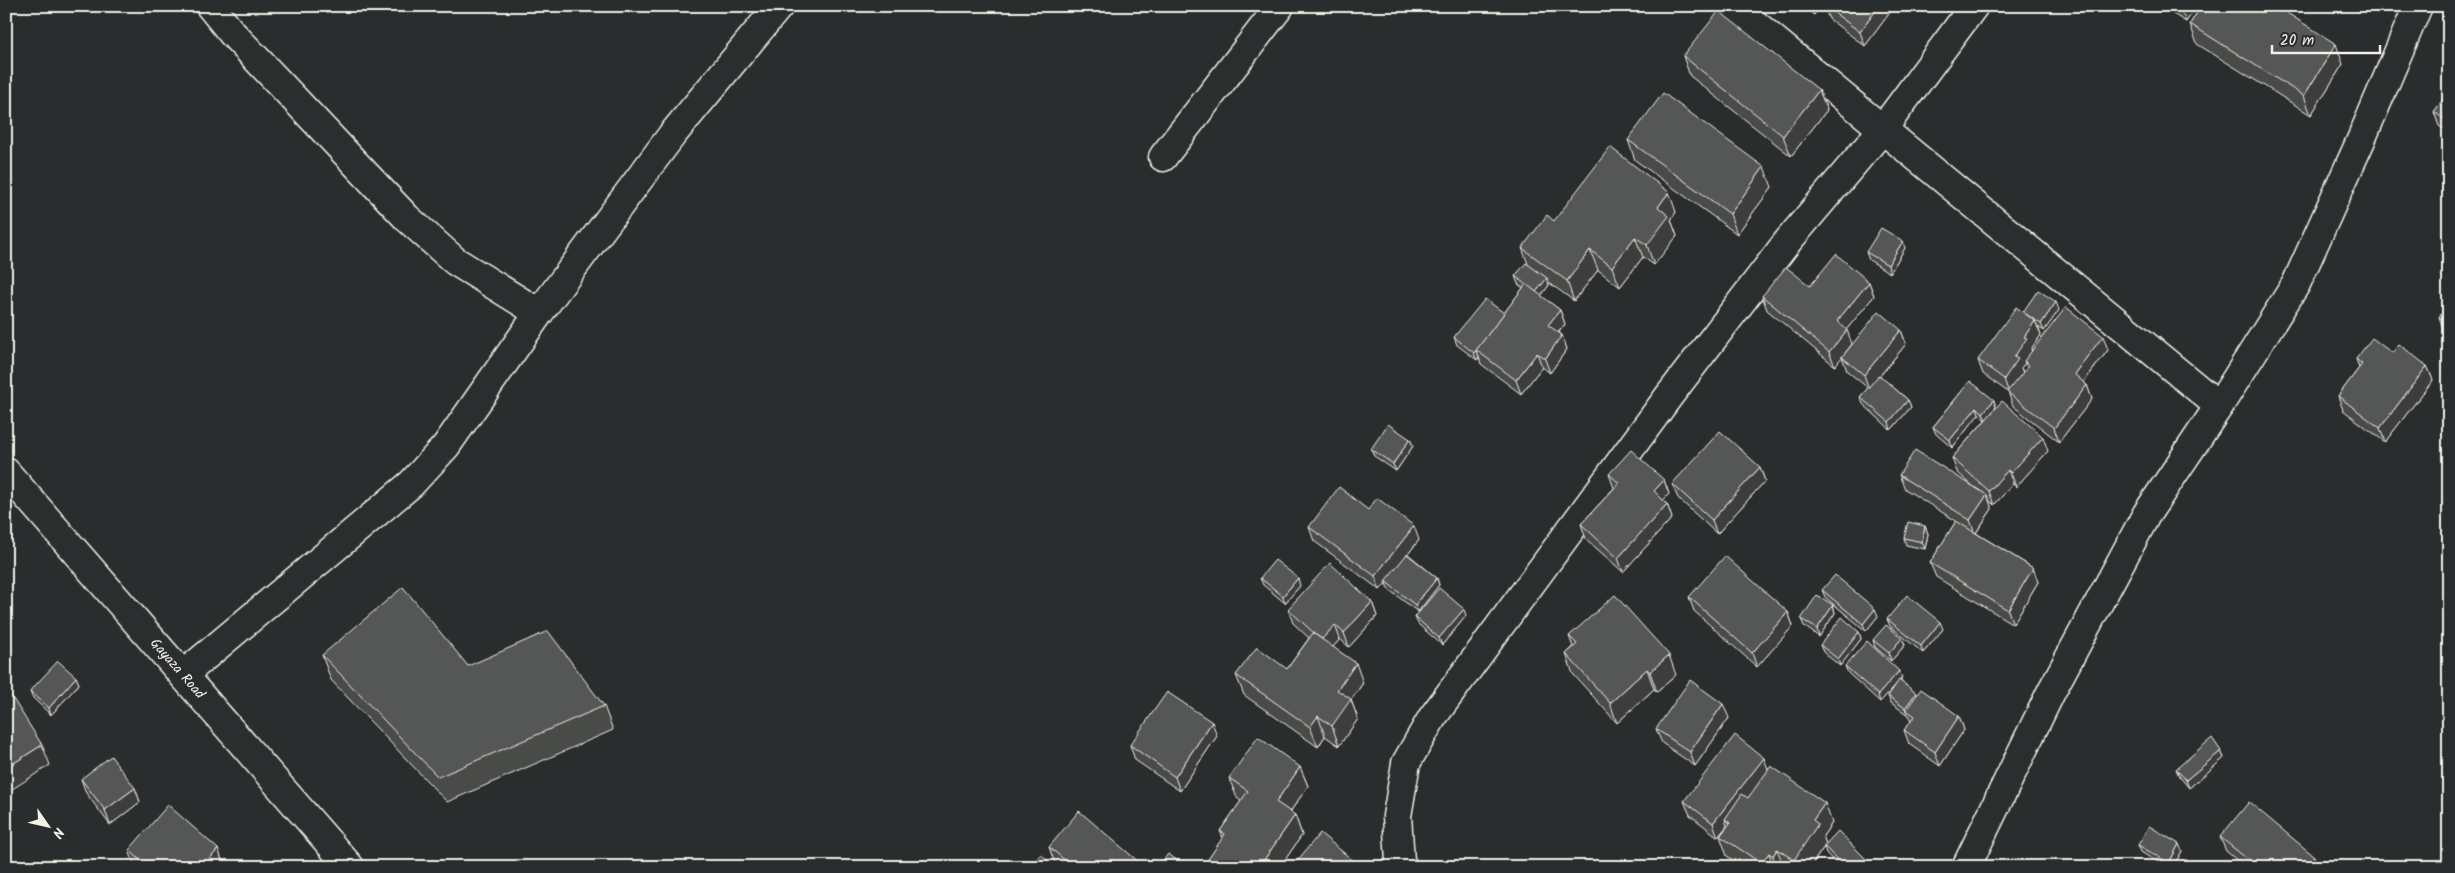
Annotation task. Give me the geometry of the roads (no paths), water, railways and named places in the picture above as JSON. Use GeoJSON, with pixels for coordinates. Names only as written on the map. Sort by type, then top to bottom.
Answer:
{"type":"FeatureCollection","features":[{"type":"Feature","properties":{"kind":"street"},"geometry":{"type":"LineString","coordinates":[[210,6],[232,33],[407,218],[455,260],[539,313]]}},
{"type":"Feature","properties":{"kind":"street"},"geometry":{"type":"LineString","coordinates":[[183,675],[411,484],[446,446],[539,313],[672,135],[780,6]]}},
{"type":"Feature","properties":{"kind":"street"},"geometry":{"type":"LineString","coordinates":[[1163,157],[1280,6]]}},
{"type":"Feature","properties":{"kind":"street"},"geometry":{"type":"LineString","coordinates":[[1732,6],[2219,406]]}},
{"type":"Feature","properties":{"kind":"street"},"geometry":{"type":"LineString","coordinates":[[1403,867],[1400,861],[1397,816],[1406,763],[1432,718],[1669,396],[1788,241],[1882,130],[1974,6]]}},
{"type":"Feature","properties":{"kind":"street"},"geometry":{"type":"LineString","coordinates":[[1966,867],[2052,690],[2146,515],[2219,406],[2296,284],[2362,140],[2418,6]]}},
{"type":"Feature","properties":{"kind":"street","name":"Gayaza Road"},"geometry":{"type":"LineString","coordinates":[[6,472],[350,867]]}}]}
